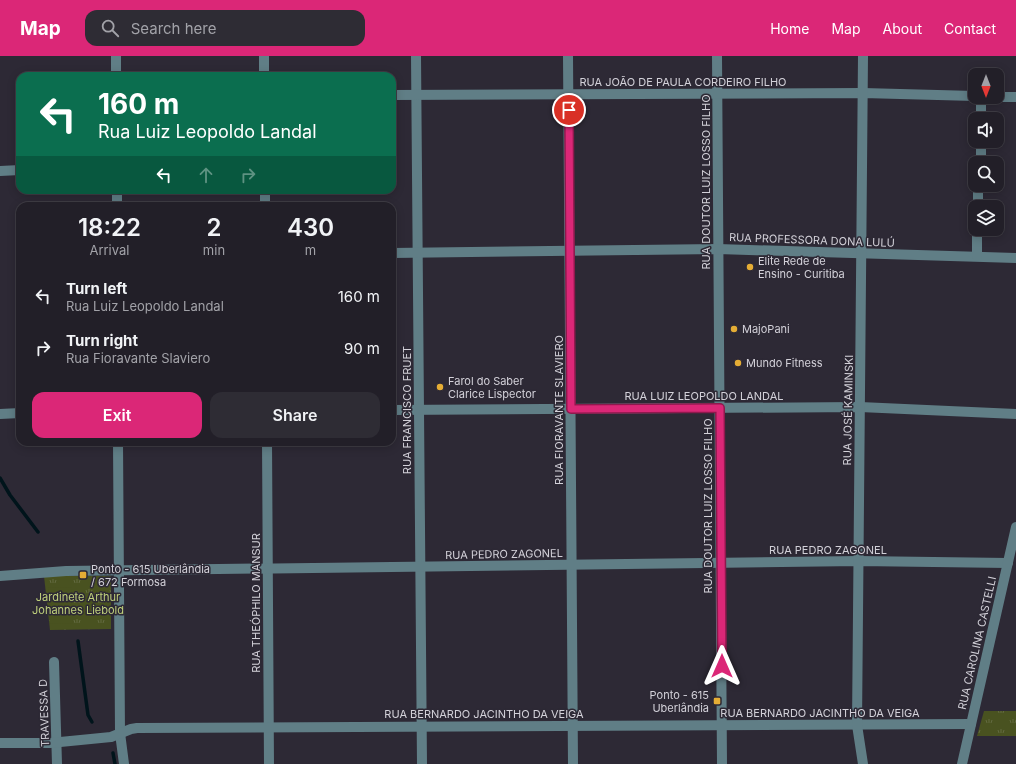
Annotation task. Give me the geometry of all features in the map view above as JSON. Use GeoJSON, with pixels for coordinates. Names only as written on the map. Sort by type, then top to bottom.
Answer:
{"type":"FeatureCollection","features":[{"type":"Feature","properties":{"kind":"street"},"geometry":{"type":"LineString","coordinates":[[116,56],[116,72]]}},
{"type":"Feature","properties":{"kind":"street"},"geometry":{"type":"LineString","coordinates":[[264,56],[264,72]]}},
{"type":"Feature","properties":{"kind":"street","name":"RUA FRANCISCO FRUET"},"geometry":{"type":"LineString","coordinates":[[416,56],[422,764]]}},
{"type":"Feature","properties":{"kind":"street","name":"RUA FIORAVANTE SLAVIERO"},"geometry":{"type":"LineString","coordinates":[[568,56],[573,764]]}},
{"type":"Feature","properties":{"kind":"street","name":"RUA DOUTOR LUIZ LOSSO FILHO"},"geometry":{"type":"LineString","coordinates":[[717,56],[722,764]]}},
{"type":"Feature","properties":{"kind":"street","name":"RUA JOSÉ KAMINSKI"},"geometry":{"type":"LineString","coordinates":[[863,764],[857,725],[864,56]]}},
{"type":"Feature","properties":{"kind":"street","name":"RUA JOÃO DE PAULA CORDEIRO FILHO"},"geometry":{"type":"LineString","coordinates":[[396,95],[863,93],[968,96]]}},
{"type":"Feature","properties":{"kind":"street"},"geometry":{"type":"LineString","coordinates":[[1004,97],[1016,97]]}},
{"type":"Feature","properties":{"kind":"street"},"geometry":{"type":"LineString","coordinates":[[0,170],[16,170]]}},
{"type":"Feature","properties":{"kind":"street"},"geometry":{"type":"LineString","coordinates":[[977,236],[977,256]]}},
{"type":"Feature","properties":{"kind":"street","name":"RUA PROFESSORA DONA LULÚ"},"geometry":{"type":"LineString","coordinates":[[396,253],[718,249],[1016,258]]}},
{"type":"Feature","properties":{"kind":"street","name":"RUA LUIZ LEOPOLDO LANDAL"},"geometry":{"type":"LineString","coordinates":[[396,410],[860,407],[1016,414]]}},
{"type":"Feature","properties":{"kind":"street"},"geometry":{"type":"LineString","coordinates":[[0,414],[16,413]]}},
{"type":"Feature","properties":{"kind":"street"},"geometry":{"type":"LineString","coordinates":[[118,446],[120,733],[124,764]]}},
{"type":"Feature","properties":{"kind":"street","name":"RUA THEÓPHILO MANSUR"},"geometry":{"type":"LineString","coordinates":[[267,446],[269,764]]}},
{"type":"Feature","properties":{"kind":"street","name":"RUA CAROLINA CASTELLI"},"geometry":{"type":"LineString","coordinates":[[962,764],[1008,563],[1013,551],[1016,527]]}},
{"type":"Feature","properties":{"kind":"street","name":"RUA PEDRO ZAGONEL"},"geometry":{"type":"LineString","coordinates":[[0,576],[59,571],[268,568],[859,561],[1008,563]]}},
{"type":"Feature","properties":{"kind":"street","name":"TRAVESSA D"},"geometry":{"type":"LineString","coordinates":[[54,662],[57,764]]}},
{"type":"Feature","properties":{"kind":"street","name":"RUA BERNARDO JACINTHO DA VEIGA"},"geometry":{"type":"LineString","coordinates":[[0,742],[57,742],[111,737],[137,728],[971,724]]}},
{"type":"Feature","properties":{"kind":"green space","name":"Jardinete Arthur Johannes Liebold"},"geometry":{"type":"Polygon","coordinates":[[[44,576],[111,576],[111,629],[50,630],[44,576]]]}},
{"type":"Feature","properties":{"kind":"green space"},"geometry":{"type":"Polygon","coordinates":[[[71,587],[73,623],[50,624],[48,588],[71,587]]]}},
{"type":"Feature","properties":{"kind":"green space"},"geometry":{"type":"Polygon","coordinates":[[[984,711],[1016,711],[1016,736],[977,736],[984,711]]]}},
{"type":"Feature","properties":{"kind":"waterway"},"geometry":{"type":"LineString","coordinates":[[0,478],[10,495],[38,532]]}},
{"type":"Feature","properties":{"kind":"waterway"},"geometry":{"type":"LineString","coordinates":[[78,641],[88,715],[92,722]]}},
{"type":"Feature","properties":{"kind":"waterway"},"geometry":{"type":"LineString","coordinates":[[113,753],[115,764]]}},
{"type":"Feature","properties":{"kind":"place","name":"Elite Rede de Ensino - Curitiba"},"geometry":{"type":"Point","coordinates":[750,267]}},
{"type":"Feature","properties":{"kind":"place","name":"MajoPani"},"geometry":{"type":"Point","coordinates":[734,329]}},
{"type":"Feature","properties":{"kind":"place","name":"Mundo Fitness"},"geometry":{"type":"Point","coordinates":[738,363]}},
{"type":"Feature","properties":{"kind":"place","name":"Farol do Saber Clarice Lispector"},"geometry":{"type":"Point","coordinates":[440,387]}},
{"type":"Feature","properties":{"kind":"place","name":"Ponto - 615 Uberlândia / 672 Formosa"},"geometry":{"type":"Point","coordinates":[83,575]}},
{"type":"Feature","properties":{"kind":"place","name":"Ponto - 615 Uberlândia"},"geometry":{"type":"Point","coordinates":[717,701]}},
{"type":"Feature","properties":{"kind":"route"},"geometry":{"type":"LineString","coordinates":[[569,110],[571,409],[720,408],[722,666]]}}]}
